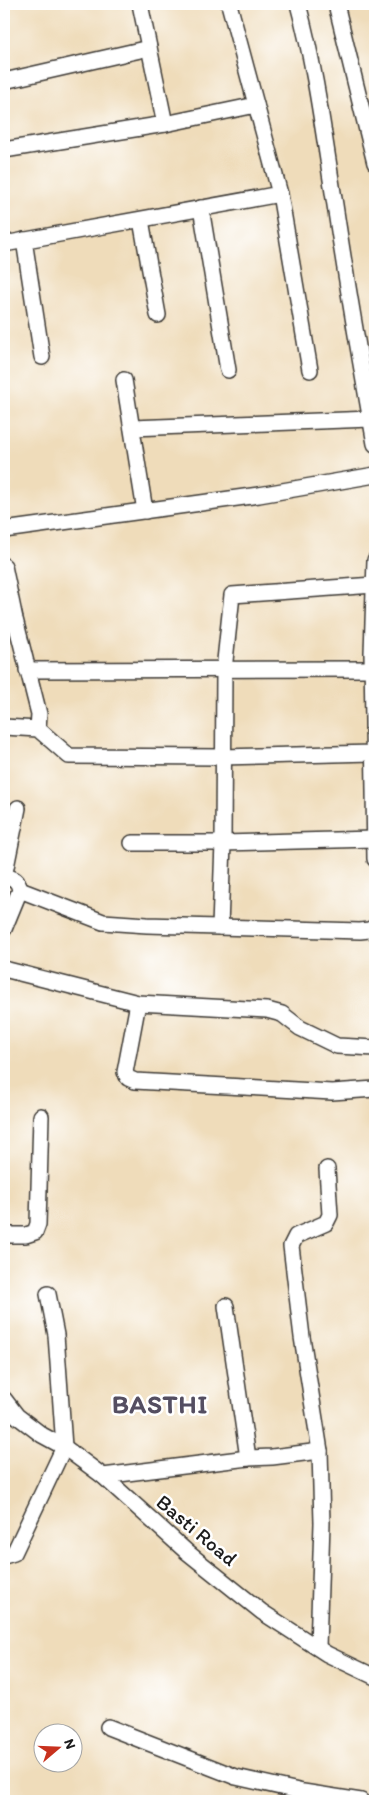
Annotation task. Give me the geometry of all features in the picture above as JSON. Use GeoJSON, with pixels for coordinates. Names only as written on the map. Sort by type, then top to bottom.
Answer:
{"type":"FeatureCollection","features":[{"type":"Feature","properties":{"kind":"street"},"geometry":{"type":"LineString","coordinates":[[140,4],[165,124]]}},
{"type":"Feature","properties":{"kind":"street"},"geometry":{"type":"LineString","coordinates":[[229,4],[280,194],[310,370]]}},
{"type":"Feature","properties":{"kind":"street"},"geometry":{"type":"LineString","coordinates":[[298,4],[319,97],[336,215],[375,444]]}},
{"type":"Feature","properties":{"kind":"street"},"geometry":{"type":"LineString","coordinates":[[336,4],[375,163]]}},
{"type":"Feature","properties":{"kind":"street"},"geometry":{"type":"LineString","coordinates":[[4,80],[149,48]]}},
{"type":"Feature","properties":{"kind":"street"},"geometry":{"type":"LineString","coordinates":[[4,150],[165,124],[256,105]]}},
{"type":"Feature","properties":{"kind":"street"},"geometry":{"type":"LineString","coordinates":[[4,244],[280,194]]}},
{"type":"Feature","properties":{"kind":"street"},"geometry":{"type":"LineString","coordinates":[[201,208],[228,370]]}},
{"type":"Feature","properties":{"kind":"street"},"geometry":{"type":"LineString","coordinates":[[141,220],[158,315]]}},
{"type":"Feature","properties":{"kind":"street"},"geometry":{"type":"LineString","coordinates":[[24,240],[42,356]]}},
{"type":"Feature","properties":{"kind":"street"},"geometry":{"type":"LineString","coordinates":[[124,380],[145,511]]}},
{"type":"Feature","properties":{"kind":"street"},"geometry":{"type":"LineString","coordinates":[[132,428],[371,419]]}},
{"type":"Feature","properties":{"kind":"street"},"geometry":{"type":"LineString","coordinates":[[4,530],[259,496],[375,475]]}},
{"type":"Feature","properties":{"kind":"street"},"geometry":{"type":"LineString","coordinates":[[375,560],[372,670],[375,859]]}},
{"type":"Feature","properties":{"kind":"street"},"geometry":{"type":"LineString","coordinates":[[4,566],[27,670],[39,714],[38,729]]}},
{"type":"Feature","properties":{"kind":"street"},"geometry":{"type":"LineString","coordinates":[[220,927],[223,843],[224,670],[232,594],[374,585]]}},
{"type":"Feature","properties":{"kind":"street"},"geometry":{"type":"LineString","coordinates":[[27,670],[372,670]]}},
{"type":"Feature","properties":{"kind":"street"},"geometry":{"type":"LineString","coordinates":[[4,727],[38,729],[69,756],[222,757],[374,752]]}},
{"type":"Feature","properties":{"kind":"street"},"geometry":{"type":"LineString","coordinates":[[4,930],[20,890],[19,884],[14,878],[4,876],[18,808]]}},
{"type":"Feature","properties":{"kind":"street"},"geometry":{"type":"LineString","coordinates":[[132,843],[223,843],[374,839]]}},
{"type":"Feature","properties":{"kind":"street"},"geometry":{"type":"LineString","coordinates":[[20,890],[103,922],[360,931],[375,927]]}},
{"type":"Feature","properties":{"kind":"street"},"geometry":{"type":"LineString","coordinates":[[4,969],[138,1003],[267,1010],[282,1014],[300,1028],[337,1046],[375,1048]]}},
{"type":"Feature","properties":{"kind":"street"},"geometry":{"type":"LineString","coordinates":[[138,1003],[125,1072],[128,1078],[136,1081],[332,1092],[375,1089]]}},
{"type":"Feature","properties":{"kind":"street"},"geometry":{"type":"LineString","coordinates":[[4,1234],[26,1235],[35,1232],[38,1224],[41,1116]]}},
{"type":"Feature","properties":{"kind":"street"},"geometry":{"type":"LineString","coordinates":[[318,1648],[322,1523],[320,1451],[302,1337],[291,1246],[296,1236],[329,1220],[327,1169]]}},
{"type":"Feature","properties":{"kind":"street"},"geometry":{"type":"LineString","coordinates":[[4,1556],[14,1553],[64,1447],[56,1335],[48,1294]]}},
{"type":"Feature","properties":{"kind":"street"},"geometry":{"type":"LineString","coordinates":[[226,1306],[248,1458]]}},
{"type":"Feature","properties":{"kind":"street","name":"Basti Road"},"geometry":{"type":"LineString","coordinates":[[4,1399],[17,1416],[103,1476],[187,1552],[262,1612],[318,1648],[375,1677]]}},
{"type":"Feature","properties":{"kind":"street"},"geometry":{"type":"LineString","coordinates":[[103,1476],[320,1451]]}},
{"type":"Feature","properties":{"kind":"street"},"geometry":{"type":"LineString","coordinates":[[108,1727],[236,1777],[302,1792],[361,1801]]}},
{"type":"Feature","properties":{"kind":"district","name":"BASTHI"},"geometry":{"type":"Point","coordinates":[160,1404]}}]}
